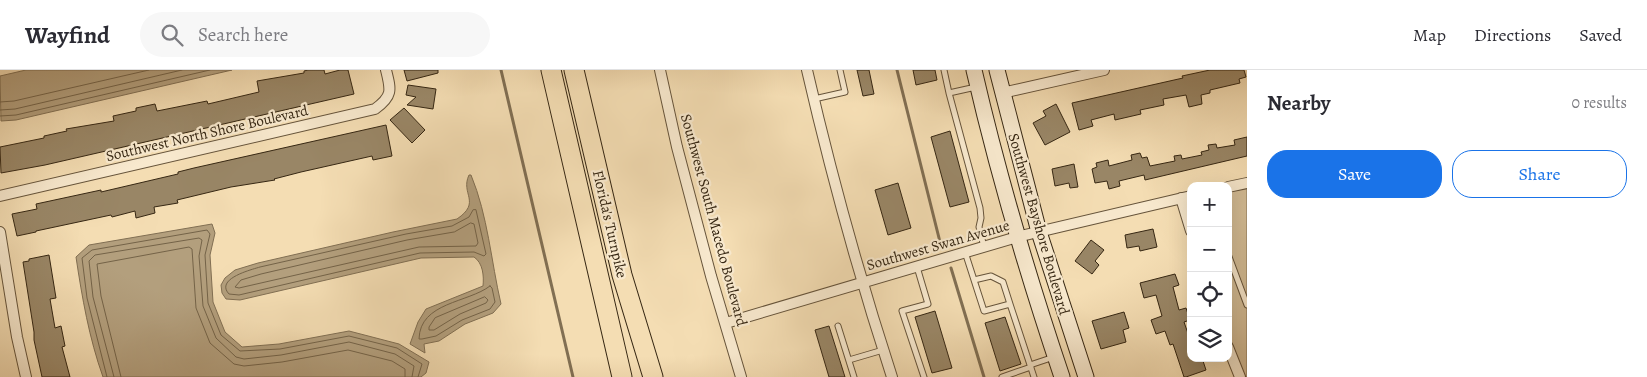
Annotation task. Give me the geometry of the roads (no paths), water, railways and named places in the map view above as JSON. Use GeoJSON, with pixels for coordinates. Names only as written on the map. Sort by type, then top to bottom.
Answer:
{"type":"FeatureCollection","features":[{"type":"Feature","properties":{"kind":"highway","name":"Florida's Turnpike"},"geometry":{"type":"LineString","coordinates":[[551,70],[622,377]]}},
{"type":"Feature","properties":{"kind":"highway","name":"Florida's Turnpike"},"geometry":{"type":"LineString","coordinates":[[574,70],[622,275],[653,377]]}},
{"type":"Feature","properties":{"kind":"main road","name":"Southwest Bayshore Boulevard"},"geometry":{"type":"LineString","coordinates":[[974,70],[1017,237],[1062,377]]}},
{"type":"Feature","properties":{"kind":"main road","name":"Southwest Bayshore Boulevard"},"geometry":{"type":"LineString","coordinates":[[997,70],[1039,232],[1086,377]]}},
{"type":"Feature","properties":{"kind":"street","name":"Southwest North Shore Boulevard"},"geometry":{"type":"LineString","coordinates":[[0,196],[375,110],[386,101],[391,89],[386,70]]}},
{"type":"Feature","properties":{"kind":"street","name":"Southwest South Macedo Boulevard"},"geometry":{"type":"LineString","coordinates":[[660,70],[677,147],[711,276],[741,377]]}},
{"type":"Feature","properties":{"kind":"street"},"geometry":{"type":"LineString","coordinates":[[807,70],[826,150],[862,283],[892,377]]}},
{"type":"Feature","properties":{"kind":"street"},"geometry":{"type":"LineString","coordinates":[[1002,93],[1104,70]]}},
{"type":"Feature","properties":{"kind":"street"},"geometry":{"type":"LineString","coordinates":[[1232,186],[1247,183]]}},
{"type":"Feature","properties":{"kind":"street","name":"Southwest Swan Avenue"},"geometry":{"type":"LineString","coordinates":[[726,323],[1017,237],[1186,197]]}},
{"type":"Feature","properties":{"kind":"street"},"geometry":{"type":"LineString","coordinates":[[1186,197],[1191,227]]}},
{"type":"Feature","properties":{"kind":"street"},"geometry":{"type":"LineString","coordinates":[[0,232],[17,337],[26,377]]}},
{"type":"Feature","properties":{"kind":"street"},"geometry":{"type":"LineString","coordinates":[[1232,357],[1240,377]]}},
{"type":"Feature","properties":{"kind":"lane"},"geometry":{"type":"LineString","coordinates":[[814,100],[845,92],[840,70]]}},
{"type":"Feature","properties":{"kind":"lane"},"geometry":{"type":"LineString","coordinates":[[944,70],[980,208],[981,218],[979,227],[984,247]]}},
{"type":"Feature","properties":{"kind":"lane"},"geometry":{"type":"LineString","coordinates":[[949,93],[978,87]]}},
{"type":"Feature","properties":{"kind":"lane"},"geometry":{"type":"LineString","coordinates":[[965,252],[984,311],[1010,304]]}},
{"type":"Feature","properties":{"kind":"lane"},"geometry":{"type":"LineString","coordinates":[[1232,265],[1247,305]]}},
{"type":"Feature","properties":{"kind":"lane"},"geometry":{"type":"LineString","coordinates":[[917,267],[928,304],[902,311],[924,377]]}},
{"type":"Feature","properties":{"kind":"lane"},"geometry":{"type":"LineString","coordinates":[[974,280],[991,276],[1003,282],[1034,377]]}},
{"type":"Feature","properties":{"kind":"lane"},"geometry":{"type":"LineString","coordinates":[[838,326],[854,377]]}},
{"type":"Feature","properties":{"kind":"lane"},"geometry":{"type":"LineString","coordinates":[[849,360],[883,350]]}},
{"type":"Feature","properties":{"kind":"lane"},"geometry":{"type":"LineString","coordinates":[[1002,377],[1056,357]]}},
{"type":"Feature","properties":{"kind":"water"},"geometry":{"type":"Polygon","coordinates":[[[26,70],[232,70],[16,120],[1,121],[0,76],[26,70]]]}},
{"type":"Feature","properties":{"kind":"water"},"geometry":{"type":"Polygon","coordinates":[[[469,175],[471,175],[481,206],[501,304],[493,313],[465,324],[439,341],[424,344],[425,353],[410,344],[418,322],[426,309],[483,286],[481,266],[474,257],[421,258],[240,300],[226,299],[222,293],[221,285],[225,278],[235,270],[258,263],[457,219],[468,208],[467,182],[469,175]]]}},
{"type":"Feature","properties":{"kind":"water"},"geometry":{"type":"Polygon","coordinates":[[[212,224],[215,233],[210,255],[213,302],[225,332],[242,347],[279,344],[349,331],[399,344],[429,362],[426,373],[421,377],[103,377],[83,302],[76,257],[89,245],[212,224]]]}},
{"type":"Feature","properties":{"kind":"waterway"},"geometry":{"type":"LineString","coordinates":[[501,70],[573,377]]}},
{"type":"Feature","properties":{"kind":"waterway"},"geometry":{"type":"LineString","coordinates":[[897,70],[941,246]]}},
{"type":"Feature","properties":{"kind":"waterway"},"geometry":{"type":"LineString","coordinates":[[951,268],[984,377]]}}]}
